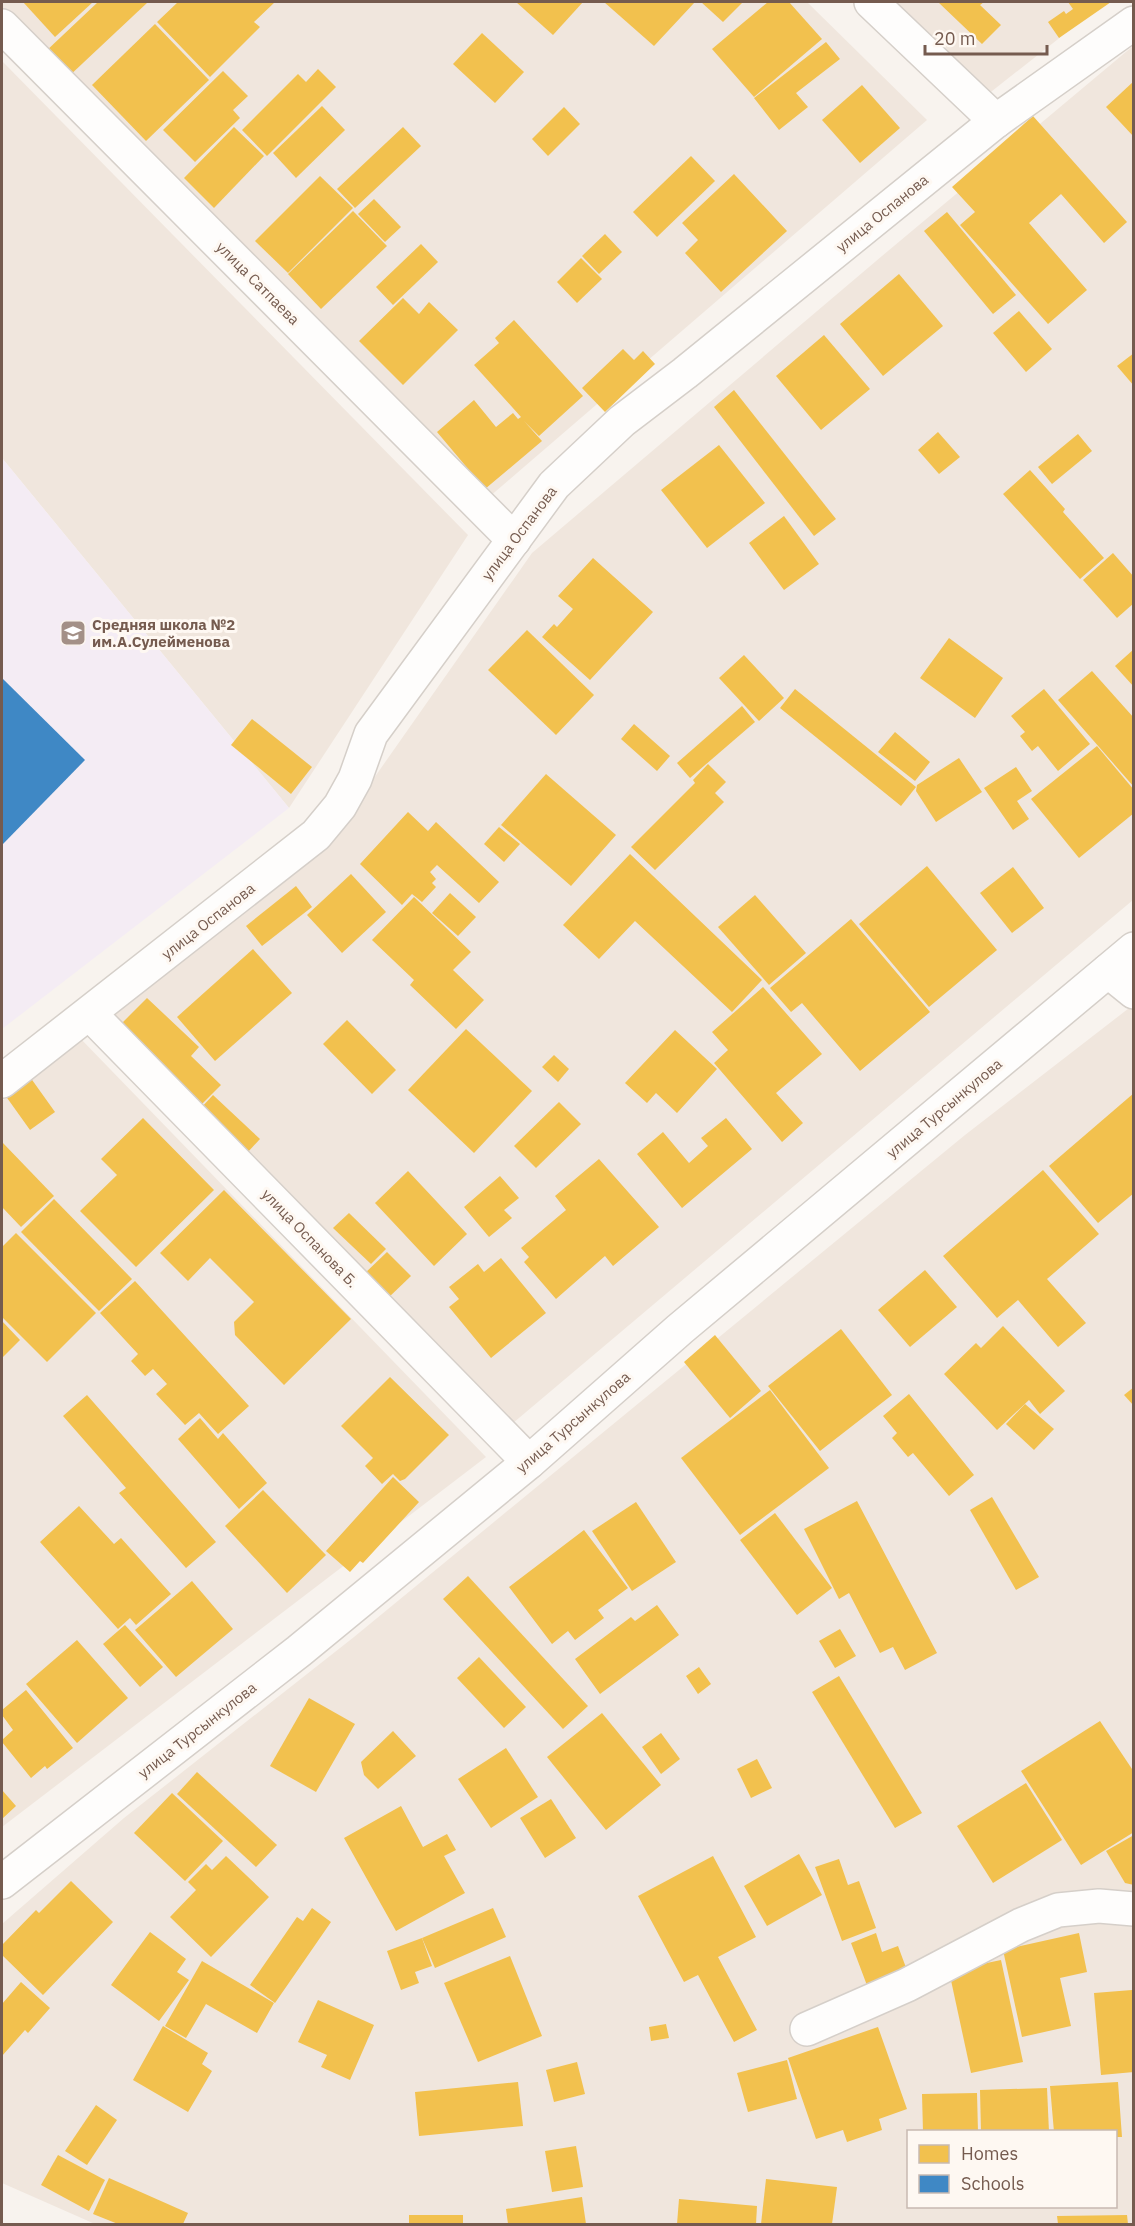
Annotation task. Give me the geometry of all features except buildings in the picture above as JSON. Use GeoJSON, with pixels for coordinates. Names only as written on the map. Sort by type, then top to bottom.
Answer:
{"type":"FeatureCollection","features":[{"type":"Feature","properties":{"kind":"street"},"geometry":{"type":"LineString","coordinates":[[871,2],[996,121]]}},
{"type":"Feature","properties":{"kind":"street","name":"улица Оспанова"},"geometry":{"type":"LineString","coordinates":[[2,1082],[316,835],[340,806],[355,779],[371,734],[554,485],[622,421],[685,373],[996,121],[1134,23]]}},
{"type":"Feature","properties":{"kind":"street","name":"улица Сатпаева"},"geometry":{"type":"LineString","coordinates":[[2,26],[514,540]]}},
{"type":"Feature","properties":{"kind":"street","name":"улица Турсынкулова"},"geometry":{"type":"LineString","coordinates":[[2,1882],[299,1651],[529,1462],[680,1329],[1134,949]]}},
{"type":"Feature","properties":{"kind":"street"},"geometry":{"type":"LineString","coordinates":[[1108,971],[1134,992]]}},
{"type":"Feature","properties":{"kind":"street","name":"улица Оспанова Б."},"geometry":{"type":"LineString","coordinates":[[90,1014],[529,1462]]}},
{"type":"Feature","properties":{"kind":"street"},"geometry":{"type":"LineString","coordinates":[[807,2029],[907,1985],[1021,1925],[1058,1910],[1099,1906],[1134,1909]]}},
{"type":"Feature","properties":{"kind":"shaded area"},"geometry":{"type":"Polygon","coordinates":[[[2,2],[807,2],[927,120],[474,510],[2,24],[2,2]]]}},
{"type":"Feature","properties":{"kind":"shaded area"},"geometry":{"type":"Polygon","coordinates":[[[857,2],[1105,2],[968,110],[857,2]]]}},
{"type":"Feature","properties":{"kind":"shaded area"},"geometry":{"type":"Polygon","coordinates":[[[1133,46],[1133,900],[494,1439],[98,1021],[327,845],[532,553],[1133,46]]]}},
{"type":"Feature","properties":{"kind":"shaded area"},"geometry":{"type":"Polygon","coordinates":[[[2,61],[468,535],[289,808],[2,458],[2,61]]]}},
{"type":"Feature","properties":{"kind":"shaded area","name":"Средняя школа №2 им.А.Сулейменова"},"geometry":{"type":"Polygon","coordinates":[[[2,458],[289,808],[2,1029],[2,458]]]}},
{"type":"Feature","properties":{"kind":"shaded area"},"geometry":{"type":"Polygon","coordinates":[[[1133,1005],[1133,2224],[95,2224],[2,2183],[2,1924],[124,1818],[354,1637],[965,1135],[1133,1005]]]}},
{"type":"Feature","properties":{"kind":"shaded area"},"geometry":{"type":"Polygon","coordinates":[[[79,1037],[486,1457],[2,1827],[2,1101],[79,1037]]]}},
{"type":"Feature","properties":{"kind":"place","name":"Средняя школа №2 им.А.Сулейменова"},"geometry":{"type":"Point","coordinates":[73,633]}}]}
